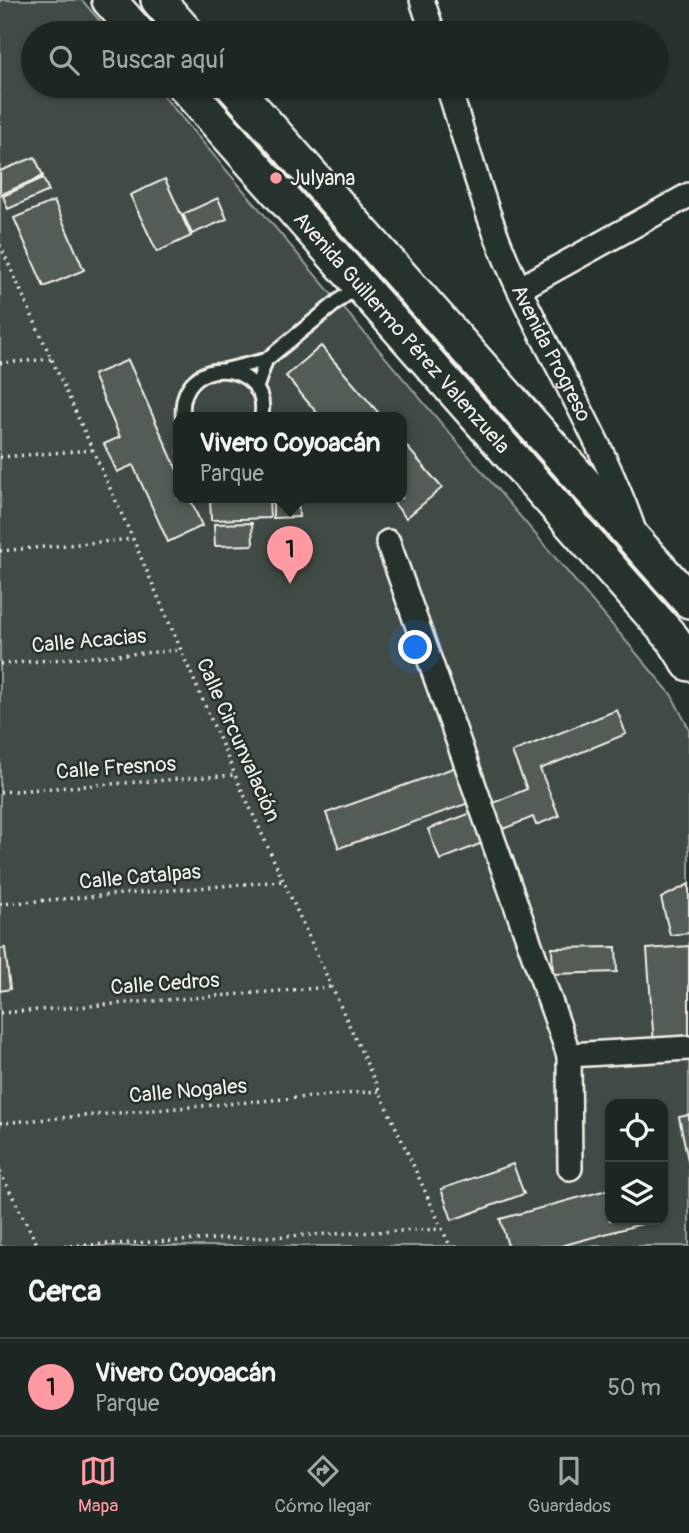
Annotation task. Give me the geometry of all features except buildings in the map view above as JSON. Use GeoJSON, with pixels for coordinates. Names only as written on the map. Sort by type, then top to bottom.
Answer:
{"type":"FeatureCollection","features":[{"type":"Feature","properties":{"kind":"street"},"geometry":{"type":"LineString","coordinates":[[109,0],[127,21]]}},
{"type":"Feature","properties":{"kind":"street"},"geometry":{"type":"LineString","coordinates":[[158,0],[176,21]]}},
{"type":"Feature","properties":{"kind":"street"},"geometry":{"type":"LineString","coordinates":[[422,0],[429,21]]}},
{"type":"Feature","properties":{"kind":"street","name":"Avenida Guillermo Pérez Valenzuela"},"geometry":{"type":"LineString","coordinates":[[195,98],[618,578]]}},
{"type":"Feature","properties":{"kind":"street","name":"Avenida Guillermo Pérez Valenzuela"},"geometry":{"type":"LineString","coordinates":[[244,98],[639,547]]}},
{"type":"Feature","properties":{"kind":"street","name":"Avenida Progreso"},"geometry":{"type":"LineString","coordinates":[[452,98],[489,219],[519,289],[618,487],[639,547],[689,601]]}},
{"type":"Feature","properties":{"kind":"street"},"geometry":{"type":"LineString","coordinates":[[519,289],[689,195]]}},
{"type":"Feature","properties":{"kind":"street"},"geometry":{"type":"LineString","coordinates":[[388,542],[569,1055],[570,1168]]}},
{"type":"Feature","properties":{"kind":"street"},"geometry":{"type":"LineString","coordinates":[[639,547],[618,578],[673,639],[689,664]]}},
{"type":"Feature","properties":{"kind":"street"},"geometry":{"type":"LineString","coordinates":[[569,1055],[689,1048]]}},
{"type":"Feature","properties":{"kind":"lane"},"geometry":{"type":"LineString","coordinates":[[183,412],[184,394],[191,384],[212,370],[225,370],[266,360],[359,285]]}},
{"type":"Feature","properties":{"kind":"lane"},"geometry":{"type":"LineString","coordinates":[[256,389],[266,360]]}},
{"type":"Feature","properties":{"kind":"lane"},"geometry":{"type":"LineString","coordinates":[[225,370],[247,379],[256,389],[261,400],[261,412]]}},
{"type":"Feature","properties":{"kind":"path","name":"Calle Circunvalación"},"geometry":{"type":"LineString","coordinates":[[0,245],[133,539],[235,775],[450,1246]]}},
{"type":"Feature","properties":{"kind":"path"},"geometry":{"type":"LineString","coordinates":[[0,261],[7,260]]}},
{"type":"Feature","properties":{"kind":"path"},"geometry":{"type":"LineString","coordinates":[[0,363],[53,359]]}},
{"type":"Feature","properties":{"kind":"path"},"geometry":{"type":"LineString","coordinates":[[0,457],[92,450]]}},
{"type":"Feature","properties":{"kind":"path"},"geometry":{"type":"LineString","coordinates":[[0,551],[133,539]]}},
{"type":"Feature","properties":{"kind":"path","name":"Calle Acacias"},"geometry":{"type":"LineString","coordinates":[[0,664],[181,650]]}},
{"type":"Feature","properties":{"kind":"path","name":"Calle Fresnos"},"geometry":{"type":"LineString","coordinates":[[0,792],[235,775]]}},
{"type":"Feature","properties":{"kind":"path","name":"Calle Catalpas"},"geometry":{"type":"LineString","coordinates":[[0,904],[283,881]]}},
{"type":"Feature","properties":{"kind":"path","name":"Calle Cedros"},"geometry":{"type":"LineString","coordinates":[[0,1013],[331,987]]}},
{"type":"Feature","properties":{"kind":"path","name":"Calle Nogales"},"geometry":{"type":"LineString","coordinates":[[0,1123],[379,1091]]}},
{"type":"Feature","properties":{"kind":"path"},"geometry":{"type":"LineString","coordinates":[[0,1172],[38,1246]]}},
{"type":"Feature","properties":{"kind":"path"},"geometry":{"type":"LineString","coordinates":[[64,1246],[442,1229]]}},
{"type":"Feature","properties":{"kind":"shaded area"},"geometry":{"type":"Polygon","coordinates":[[[0,0],[82,0],[100,21],[21,21],[21,98],[165,98],[671,694],[689,729],[689,1246],[0,1246],[0,0]]]}},
{"type":"Feature","properties":{"kind":"place","name":"Julyana"},"geometry":{"type":"Point","coordinates":[276,178]}},
{"type":"Feature","properties":{"kind":"place","name":"Vivero Coyoacán"},"geometry":{"type":"Point","coordinates":[290,584]}}]}
